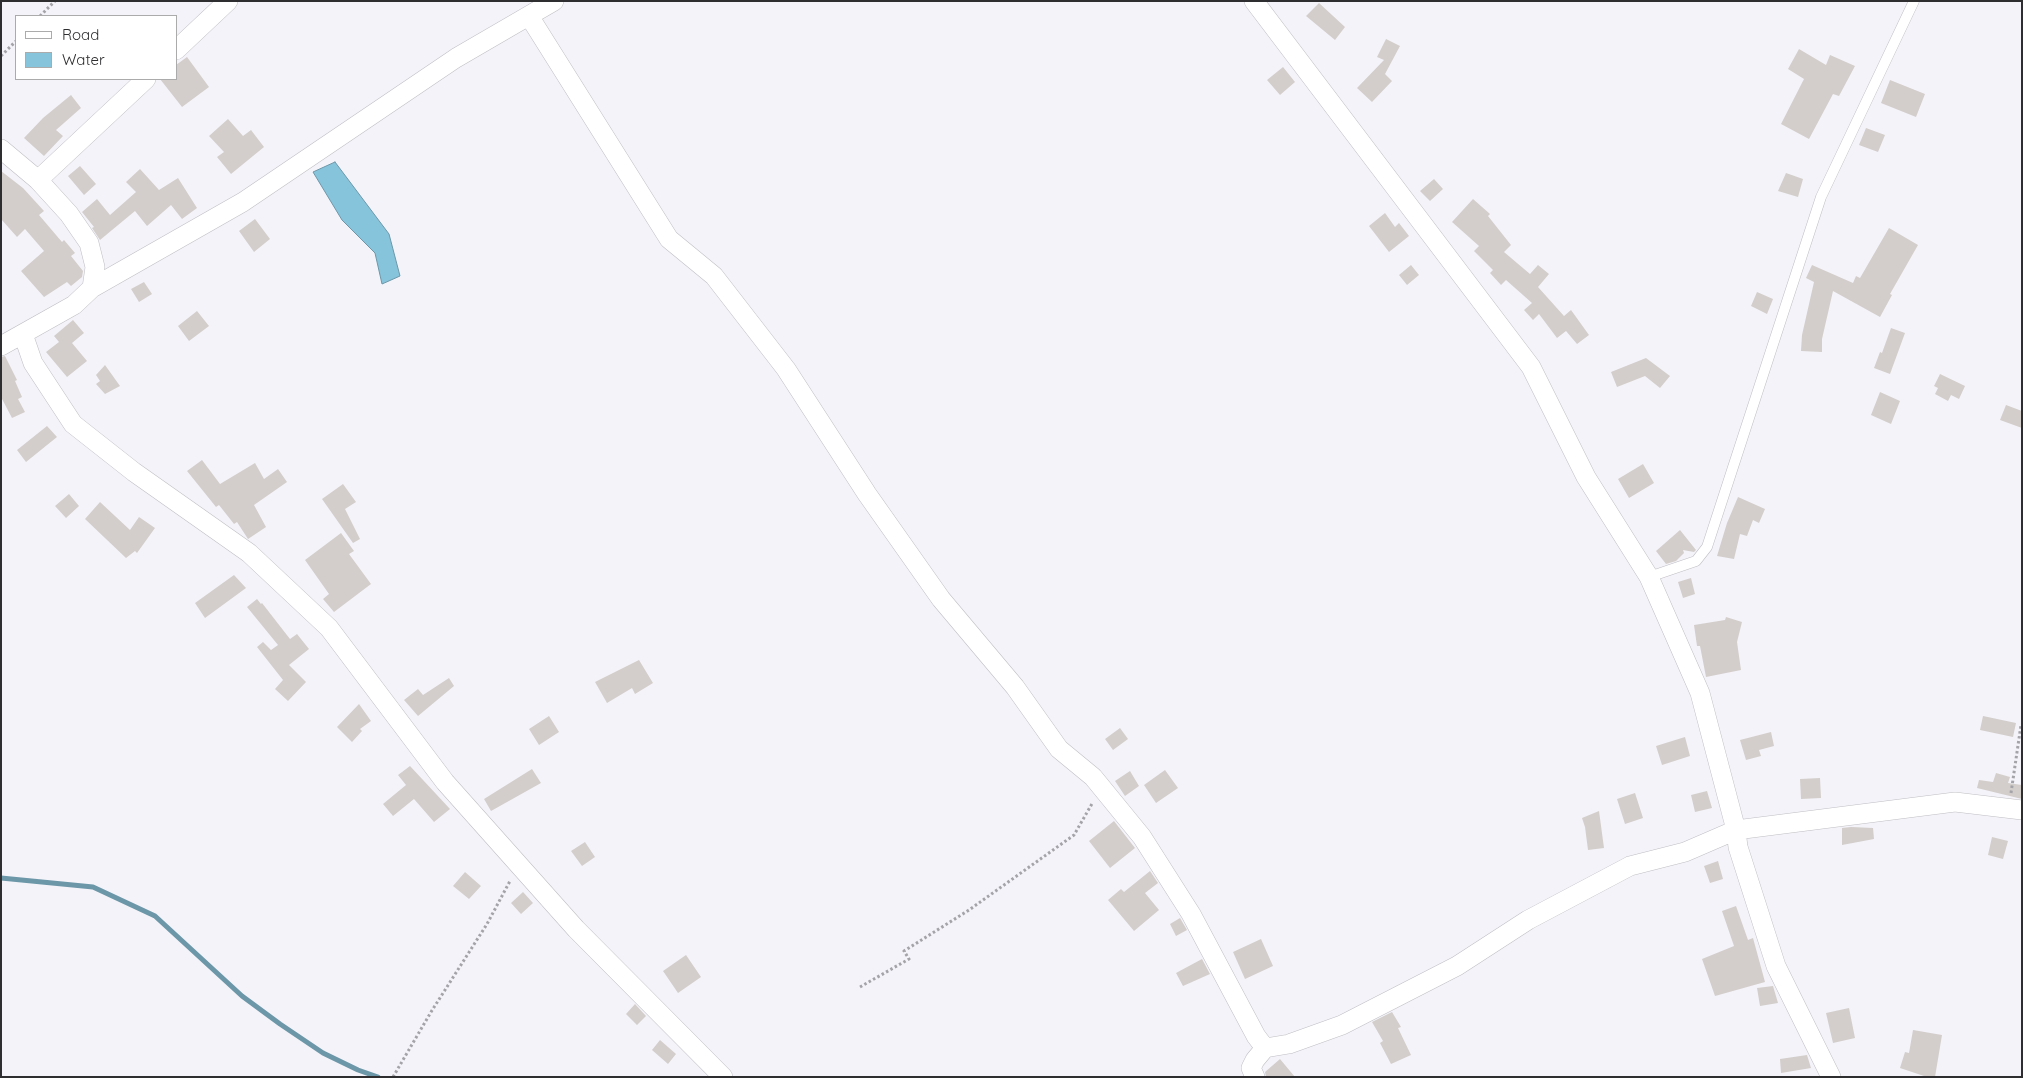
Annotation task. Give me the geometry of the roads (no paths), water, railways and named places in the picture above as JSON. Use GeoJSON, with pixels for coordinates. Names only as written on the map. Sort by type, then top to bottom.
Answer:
{"type":"FeatureCollection","features":[{"type":"Feature","properties":{"kind":"street"},"geometry":{"type":"LineString","coordinates":[[178,48],[228,1]]}},
{"type":"Feature","properties":{"kind":"street"},"geometry":{"type":"LineString","coordinates":[[1,346],[74,305],[92,288],[243,202],[456,58],[554,1]]}},
{"type":"Feature","properties":{"kind":"street"},"geometry":{"type":"LineString","coordinates":[[1254,1],[1531,367],[1586,477],[1649,577],[1700,693],[1736,830],[1738,847],[1776,966],[1831,1077]]}},
{"type":"Feature","properties":{"kind":"street"},"geometry":{"type":"LineString","coordinates":[[529,16],[669,239],[714,276],[786,369],[867,494],[941,599],[1015,687],[1059,749],[1093,777],[1142,837],[1191,914],[1256,1036],[1265,1048]]}},
{"type":"Feature","properties":{"kind":"street"},"geometry":{"type":"LineString","coordinates":[[38,180],[145,80]]}},
{"type":"Feature","properties":{"kind":"street"},"geometry":{"type":"LineString","coordinates":[[1,149],[38,180],[69,214],[89,243],[95,267],[92,288]]}},
{"type":"Feature","properties":{"kind":"street"},"geometry":{"type":"LineString","coordinates":[[23,334],[33,363],[73,424],[134,472],[249,553],[329,628],[445,782],[576,929],[723,1077]]}},
{"type":"Feature","properties":{"kind":"street"},"geometry":{"type":"LineString","coordinates":[[1255,1077],[1251,1068],[1265,1048],[1289,1044],[1342,1025],[1457,966],[1528,920],[1630,866],[1685,852],[1736,830],[1955,802],[2015,809]]}},
{"type":"Feature","properties":{"kind":"lane"},"geometry":{"type":"LineString","coordinates":[[1649,577],[1696,561],[1707,547],[1820,197],[1914,1]]}},
{"type":"Feature","properties":{"kind":"water"},"geometry":{"type":"Polygon","coordinates":[[[335,162],[389,234],[400,276],[382,284],[375,253],[342,220],[313,172],[335,162]]]}},
{"type":"Feature","properties":{"kind":"waterway"},"geometry":{"type":"LineString","coordinates":[[1,878],[93,887],[155,916],[242,996],[280,1024],[323,1053],[358,1070],[378,1077]]}}]}
